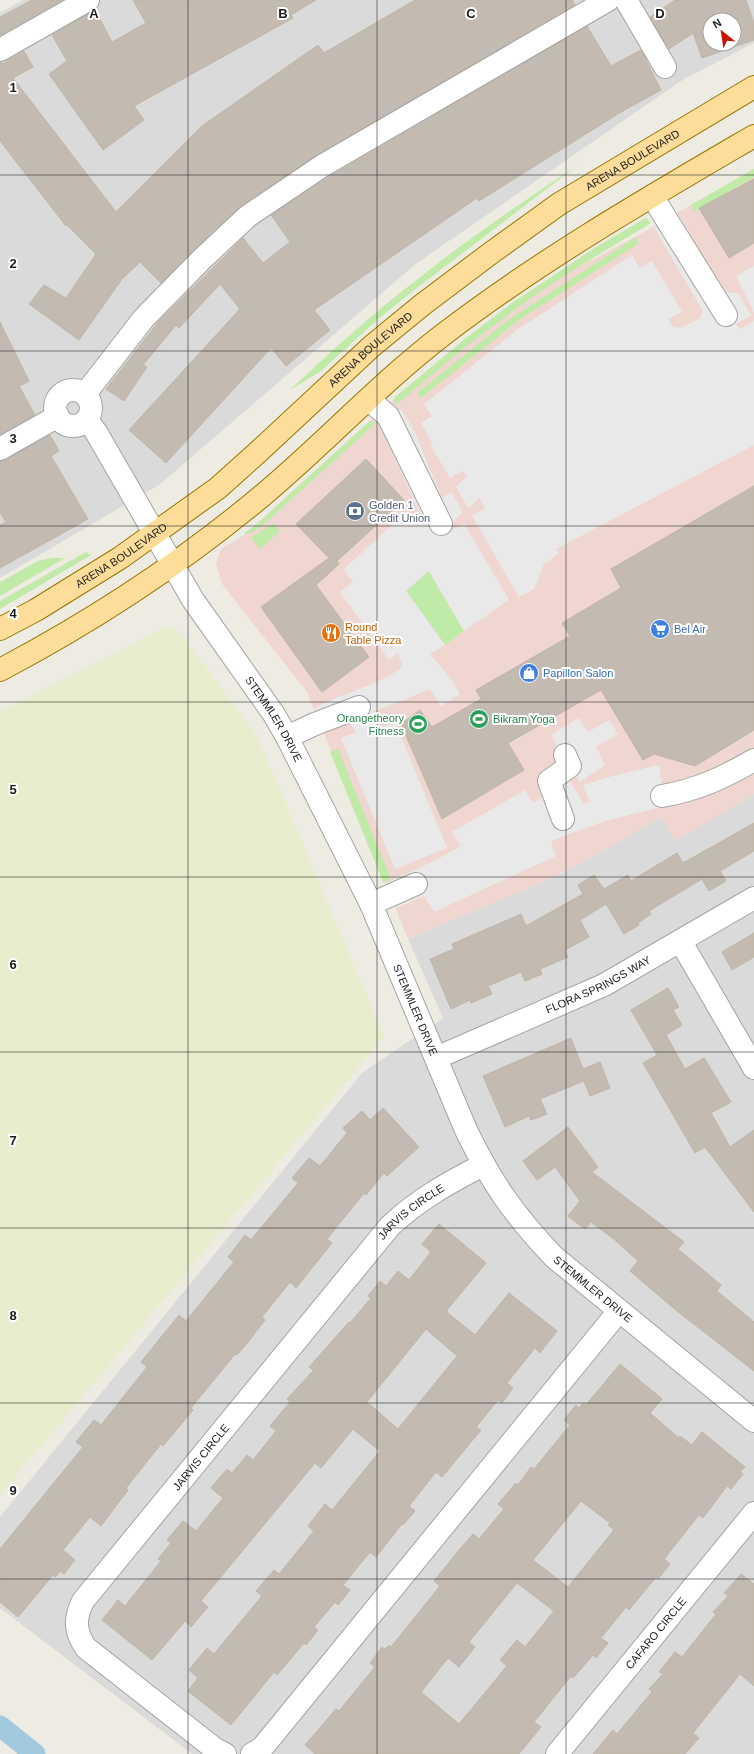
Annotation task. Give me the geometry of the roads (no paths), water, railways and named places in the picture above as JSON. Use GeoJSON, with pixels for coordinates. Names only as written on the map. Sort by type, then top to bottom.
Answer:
{"type":"FeatureCollection","features":[{"type":"Feature","properties":{"kind":"main road","name":"ARENA BOULEVARD"},"geometry":{"type":"LineString","coordinates":[[0,629],[36,610],[114,562],[218,488],[372,346],[422,305],[559,204],[754,87]]}},
{"type":"Feature","properties":{"kind":"main road"},"geometry":{"type":"LineString","coordinates":[[0,670],[120,599],[214,536],[311,454],[368,400],[421,353],[512,285],[582,238],[754,136]]}},
{"type":"Feature","properties":{"kind":"street"},"geometry":{"type":"LineString","coordinates":[[0,50],[88,0]]}},
{"type":"Feature","properties":{"kind":"street"},"geometry":{"type":"LineString","coordinates":[[85,394],[144,318],[202,258],[248,216],[322,166],[608,0]]}},
{"type":"Feature","properties":{"kind":"street"},"geometry":{"type":"LineString","coordinates":[[626,0],[665,67]]}},
{"type":"Feature","properties":{"kind":"street"},"geometry":{"type":"LineString","coordinates":[[652,196],[726,315]]}},
{"type":"Feature","properties":{"kind":"street"},"geometry":{"type":"LineString","coordinates":[[75,390],[85,394],[91,404],[91,410],[86,420],[76,426],[64,423],[58,416],[55,408],[56,402],[64,392],[75,390]]}},
{"type":"Feature","properties":{"kind":"street"},"geometry":{"type":"LineString","coordinates":[[368,400],[388,416],[441,524]]}},
{"type":"Feature","properties":{"kind":"street"},"geometry":{"type":"LineString","coordinates":[[0,449],[58,416]]}},
{"type":"Feature","properties":{"kind":"street","name":"STEMMLER DRIVE"},"geometry":{"type":"LineString","coordinates":[[86,420],[96,432],[193,600],[273,713],[287,737],[371,904],[483,1165],[500,1192],[527,1228],[554,1257],[754,1421]]}},
{"type":"Feature","properties":{"kind":"street"},"geometry":{"type":"LineString","coordinates":[[287,737],[315,724],[359,707]]}},
{"type":"Feature","properties":{"kind":"street"},"geometry":{"type":"LineString","coordinates":[[563,819],[549,780],[570,766],[564,755]]}},
{"type":"Feature","properties":{"kind":"street"},"geometry":{"type":"LineString","coordinates":[[662,796],[698,788],[724,777],[754,760]]}},
{"type":"Feature","properties":{"kind":"street"},"geometry":{"type":"LineString","coordinates":[[371,904],[416,884]]}},
{"type":"Feature","properties":{"kind":"street","name":"FLORA SPRINGS WAY"},"geometry":{"type":"LineString","coordinates":[[436,1058],[604,985],[681,942],[754,898]]}},
{"type":"Feature","properties":{"kind":"street"},"geometry":{"type":"LineString","coordinates":[[681,942],[754,1068]]}},
{"type":"Feature","properties":{"kind":"street","name":"JARVIS CIRCLE"},"geometry":{"type":"LineString","coordinates":[[224,1754],[215,1749],[86,1648],[79,1638],[76,1625],[78,1612],[83,1601],[390,1226],[410,1207],[438,1188],[483,1165]]}},
{"type":"Feature","properties":{"kind":"street"},"geometry":{"type":"LineString","coordinates":[[252,1754],[262,1748],[619,1311]]}},
{"type":"Feature","properties":{"kind":"street","name":"CAFARO CIRCLE"},"geometry":{"type":"LineString","coordinates":[[557,1754],[754,1513]]}},
{"type":"Feature","properties":{"kind":"waterway"},"geometry":{"type":"LineString","coordinates":[[0,1726],[35,1754]]}},
{"type":"Feature","properties":{"kind":"place","name":"Golden 1 Credit Union"},"geometry":{"type":"Point","coordinates":[355,511]}},
{"type":"Feature","properties":{"kind":"place","name":"Bel Air"},"geometry":{"type":"Point","coordinates":[660,629]}},
{"type":"Feature","properties":{"kind":"place","name":"Round Table Pizza"},"geometry":{"type":"Point","coordinates":[331,633]}},
{"type":"Feature","properties":{"kind":"place","name":"Papillon Salon"},"geometry":{"type":"Point","coordinates":[529,673]}},
{"type":"Feature","properties":{"kind":"place","name":"Bikram Yoga"},"geometry":{"type":"Point","coordinates":[479,719]}},
{"type":"Feature","properties":{"kind":"place","name":"Orangetheory Fitness"},"geometry":{"type":"Point","coordinates":[418,724]}}]}
